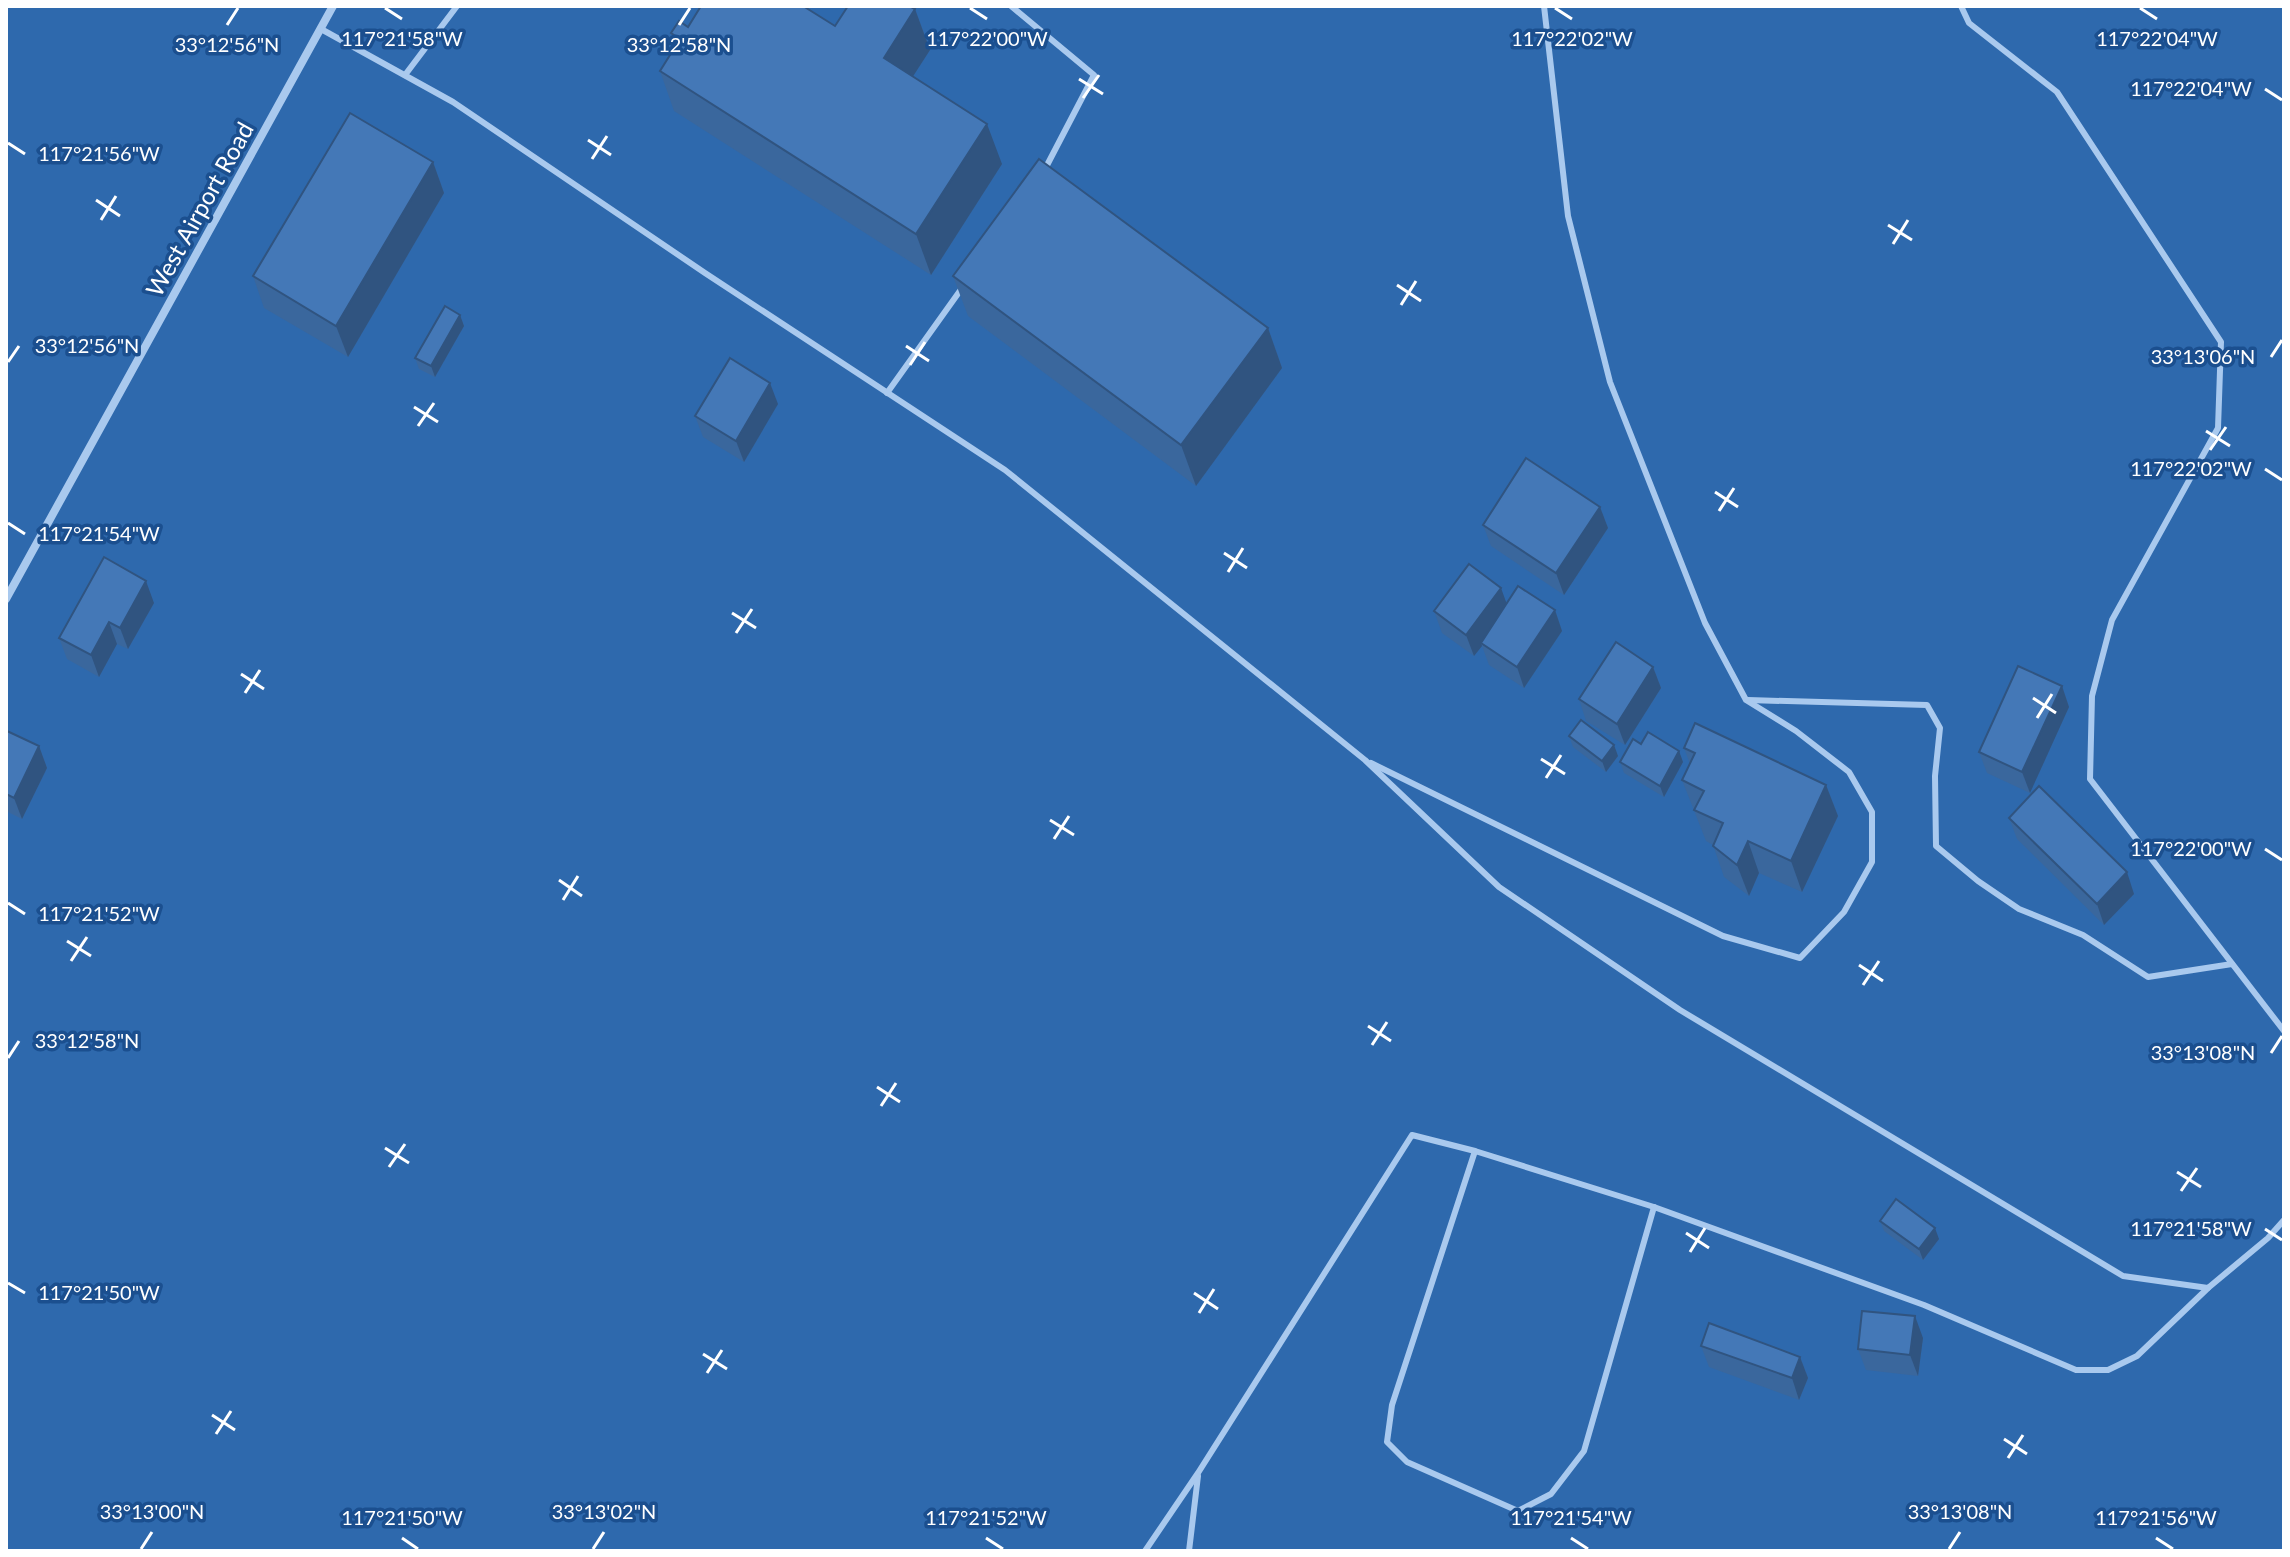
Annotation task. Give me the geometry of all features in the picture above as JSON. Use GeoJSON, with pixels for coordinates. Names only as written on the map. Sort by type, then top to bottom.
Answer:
{"type":"FeatureCollection","features":[{"type":"Feature","properties":{"kind":"street","name":"West Airport Road"},"geometry":{"type":"LineString","coordinates":[[6,599],[333,6]]}},
{"type":"Feature","properties":{"kind":"lane"},"geometry":{"type":"LineString","coordinates":[[405,75],[457,6]]}},
{"type":"Feature","properties":{"kind":"lane"},"geometry":{"type":"LineString","coordinates":[[1011,6],[1094,75],[1037,183]]}},
{"type":"Feature","properties":{"kind":"lane"},"geometry":{"type":"LineString","coordinates":[[1365,760],[1723,936],[1800,958],[1844,912],[1872,862],[1872,812],[1849,772],[1796,731],[1746,700],[1705,623],[1610,382],[1568,216],[1544,6]]}},
{"type":"Feature","properties":{"kind":"lane"},"geometry":{"type":"LineString","coordinates":[[1961,6],[1969,23],[2057,92],[2221,342],[2218,428],[2112,620],[2092,696],[2090,779],[2284,1031]]}},
{"type":"Feature","properties":{"kind":"lane"},"geometry":{"type":"LineString","coordinates":[[321,29],[453,102],[1005,470],[1365,760],[1499,887],[1680,1010],[2123,1276],[2208,1288]]}},
{"type":"Feature","properties":{"kind":"lane"},"geometry":{"type":"LineString","coordinates":[[887,393],[970,277]]}},
{"type":"Feature","properties":{"kind":"lane"},"geometry":{"type":"LineString","coordinates":[[1746,700],[1927,705],[1940,728],[1935,776],[1936,846],[1978,881],[2019,909],[2083,935],[2148,977],[2232,964]]}},
{"type":"Feature","properties":{"kind":"lane"},"geometry":{"type":"LineString","coordinates":[[1145,1551],[1198,1473],[1412,1135],[1475,1151],[1654,1207],[1924,1305],[2076,1370],[2108,1370],[2137,1356],[2284,1220]]}},
{"type":"Feature","properties":{"kind":"lane"},"geometry":{"type":"LineString","coordinates":[[1475,1151],[1392,1405],[1387,1442],[1407,1462],[1518,1511],[1551,1494],[1584,1451],[1654,1207]]}},
{"type":"Feature","properties":{"kind":"lane"},"geometry":{"type":"LineString","coordinates":[[1189,1551],[1198,1473]]}},
{"type":"Feature","properties":{"kind":"shaded area"},"geometry":{"type":"Polygon","coordinates":[[[6,6],[2284,6],[2284,1551],[6,1551],[6,6]]]}},
{"type":"Feature","properties":{"kind":"building"},"geometry":{"type":"Polygon","coordinates":[[[701,6],[803,6],[835,26],[848,6],[909,6],[915,9],[884,58],[987,124],[916,234],[660,71],[680,39],[671,33],[679,21],[688,27],[701,6]]]}},
{"type":"Feature","properties":{"kind":"building"},"geometry":{"type":"Polygon","coordinates":[[[350,113],[433,162],[336,326],[253,276],[350,113]]]}},
{"type":"Feature","properties":{"kind":"building"},"geometry":{"type":"Polygon","coordinates":[[[1039,159],[1268,328],[1181,445],[953,276],[1039,159]]]}},
{"type":"Feature","properties":{"kind":"building"},"geometry":{"type":"Polygon","coordinates":[[[445,306],[460,315],[431,366],[415,358],[445,306]]]}},
{"type":"Feature","properties":{"kind":"building"},"geometry":{"type":"Polygon","coordinates":[[[730,358],[770,383],[736,441],[695,416],[730,358]]]}},
{"type":"Feature","properties":{"kind":"building"},"geometry":{"type":"Polygon","coordinates":[[[1526,458],[1600,507],[1556,573],[1483,525],[1526,458]]]}},
{"type":"Feature","properties":{"kind":"building"},"geometry":{"type":"Polygon","coordinates":[[[104,557],[146,581],[120,628],[109,622],[91,655],[59,638],[104,557]]]}},
{"type":"Feature","properties":{"kind":"building"},"geometry":{"type":"Polygon","coordinates":[[[1469,564],[1501,588],[1466,635],[1434,611],[1469,564]]]}},
{"type":"Feature","properties":{"kind":"building"},"geometry":{"type":"Polygon","coordinates":[[[1518,586],[1555,610],[1517,667],[1481,643],[1518,586]]]}},
{"type":"Feature","properties":{"kind":"building"},"geometry":{"type":"Polygon","coordinates":[[[1616,642],[1653,667],[1617,724],[1579,699],[1616,642]]]}},
{"type":"Feature","properties":{"kind":"building"},"geometry":{"type":"Polygon","coordinates":[[[2018,666],[2062,686],[2022,772],[1979,752],[2018,666]]]}},
{"type":"Feature","properties":{"kind":"building"},"geometry":{"type":"Polygon","coordinates":[[[1581,720],[1614,745],[1602,761],[1569,736],[1581,720]]]}},
{"type":"Feature","properties":{"kind":"building"},"geometry":{"type":"Polygon","coordinates":[[[1695,723],[1826,785],[1791,861],[1748,841],[1737,865],[1713,846],[1723,823],[1694,810],[1704,791],[1682,780],[1695,753],[1684,748],[1695,723]]]}},
{"type":"Feature","properties":{"kind":"building"},"geometry":{"type":"Polygon","coordinates":[[[7,731],[39,746],[14,798],[6,794],[7,731]]]}},
{"type":"Feature","properties":{"kind":"building"},"geometry":{"type":"Polygon","coordinates":[[[1648,732],[1679,751],[1660,786],[1620,762],[1633,739],[1641,744],[1648,732]]]}},
{"type":"Feature","properties":{"kind":"building"},"geometry":{"type":"Polygon","coordinates":[[[2039,786],[2127,872],[2097,904],[2009,818],[2039,786]]]}},
{"type":"Feature","properties":{"kind":"building"},"geometry":{"type":"Polygon","coordinates":[[[1896,1199],[1935,1228],[1919,1249],[1880,1221],[1896,1199]]]}},
{"type":"Feature","properties":{"kind":"building"},"geometry":{"type":"Polygon","coordinates":[[[1862,1311],[1915,1316],[1910,1355],[1858,1349],[1862,1311]]]}},
{"type":"Feature","properties":{"kind":"building"},"geometry":{"type":"Polygon","coordinates":[[[1709,1323],[1800,1357],[1792,1378],[1701,1346],[1709,1323]]]}}]}
